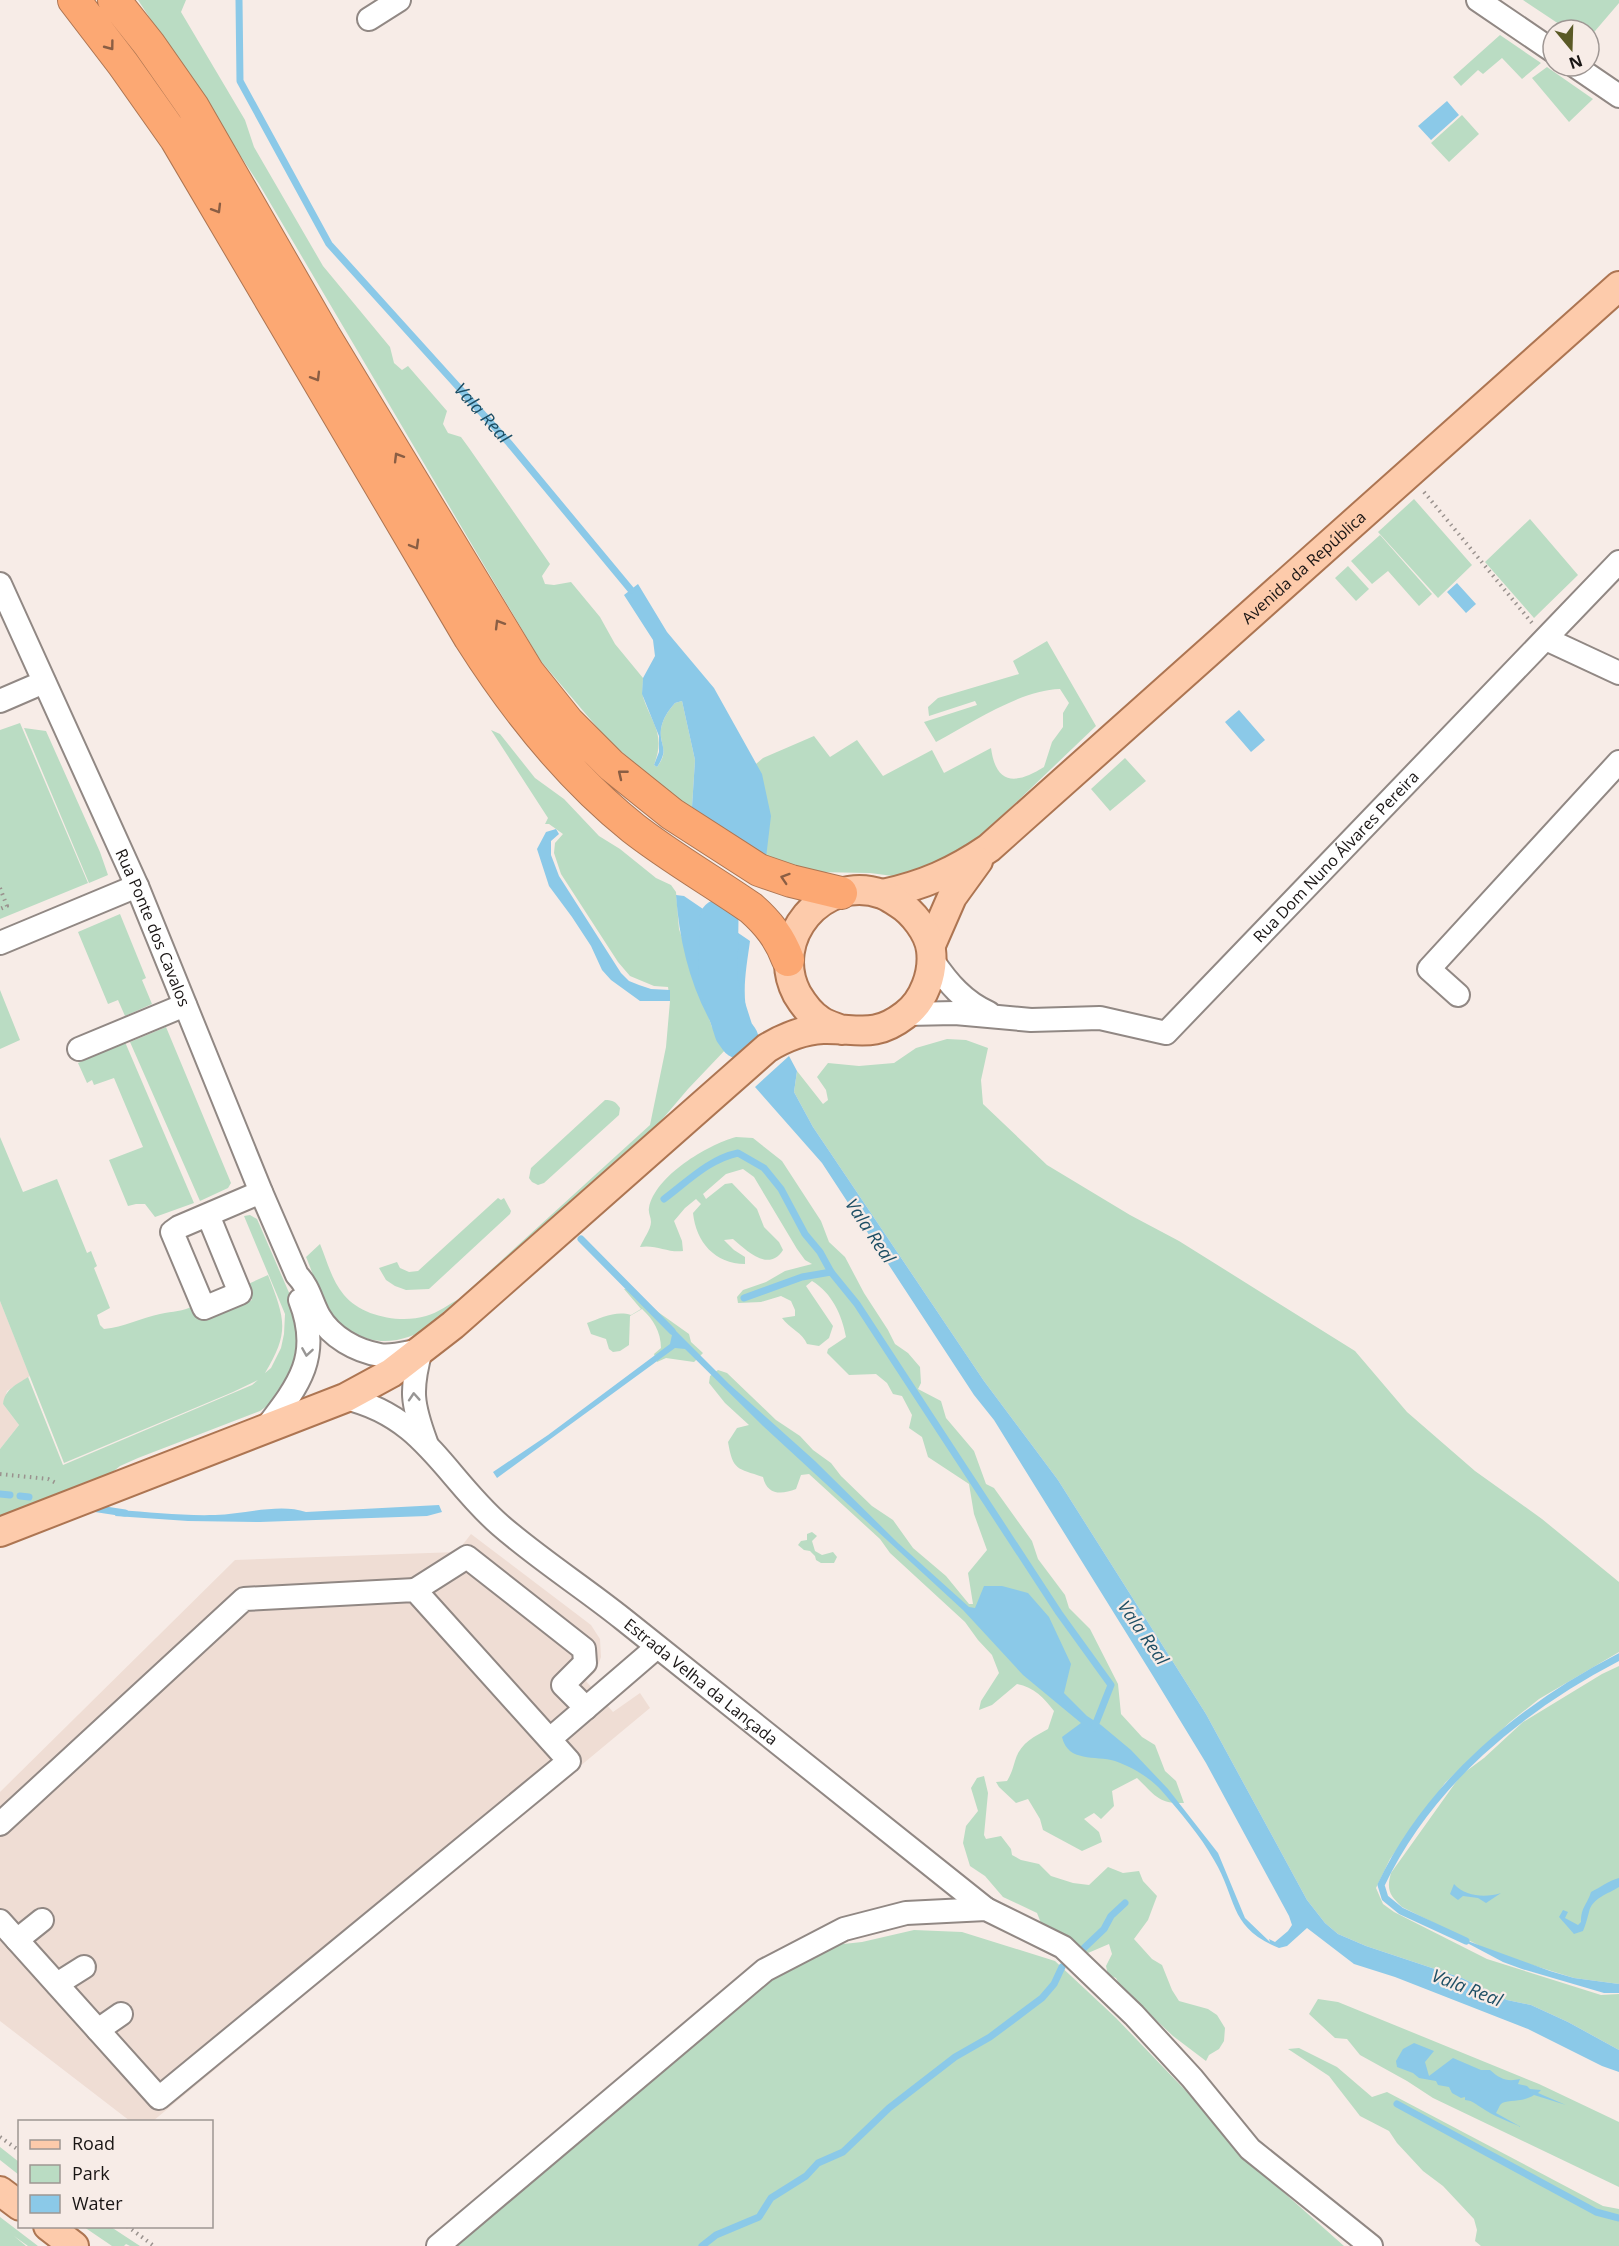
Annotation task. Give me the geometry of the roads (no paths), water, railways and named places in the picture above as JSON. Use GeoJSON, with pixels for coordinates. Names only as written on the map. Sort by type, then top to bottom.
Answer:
{"type":"FeatureCollection","features":[{"type":"Feature","properties":{"kind":"highway"},"geometry":{"type":"LineString","coordinates":[[74,0],[176,139],[470,638],[521,714],[579,778],[615,812],[661,848],[751,908],[764,920],[779,938],[790,972]]}},
{"type":"Feature","properties":{"kind":"highway"},"geometry":{"type":"LineString","coordinates":[[114,0],[149,44],[193,107],[324,335],[528,672],[568,722],[611,765],[672,814],[741,859],[759,870],[842,893]]}},
{"type":"Feature","properties":{"kind":"main road","name":"Avenida da República"},"geometry":{"type":"LineString","coordinates":[[932,953],[952,897],[968,872],[989,848],[1619,286]]}},
{"type":"Feature","properties":{"kind":"main road","name":"Avenida da República"},"geometry":{"type":"LineString","coordinates":[[883,894],[911,888],[939,878],[989,848]]}},
{"type":"Feature","properties":{"kind":"main road"},"geometry":{"type":"LineString","coordinates":[[0,1532],[345,1398],[391,1373],[515,1272],[767,1048],[787,1036],[807,1031],[865,1032],[887,1026],[907,1014],[921,997],[932,953],[923,929],[906,908],[883,894],[862,890],[842,893],[820,902],[804,918],[792,938],[787,1004],[767,1048]]}},
{"type":"Feature","properties":{"kind":"main road"},"geometry":{"type":"LineString","coordinates":[[790,972],[803,1004],[820,1021],[842,1030]]}},
{"type":"Feature","properties":{"kind":"main road"},"geometry":{"type":"LineString","coordinates":[[0,2191],[18,2204]]}},
{"type":"Feature","properties":{"kind":"main road"},"geometry":{"type":"LineString","coordinates":[[51,2228],[74,2246]]}},
{"type":"Feature","properties":{"kind":"street"},"geometry":{"type":"LineString","coordinates":[[369,19],[399,0]]}},
{"type":"Feature","properties":{"kind":"street"},"geometry":{"type":"LineString","coordinates":[[1478,0],[1541,43]]}},
{"type":"Feature","properties":{"kind":"street"},"geometry":{"type":"LineString","coordinates":[[1593,78],[1619,96]]}},
{"type":"Feature","properties":{"kind":"street","name":"Rua Dom Nuno Álvares Pereira"},"geometry":{"type":"LineString","coordinates":[[907,1014],[955,1013],[1031,1020],[1100,1018],[1166,1033],[1619,562]]}},
{"type":"Feature","properties":{"kind":"street","name":"Rua Ponte dos Cavalos"},"geometry":{"type":"LineString","coordinates":[[0,584],[137,885],[261,1192],[297,1275]]}},
{"type":"Feature","properties":{"kind":"street"},"geometry":{"type":"LineString","coordinates":[[1546,639],[1619,673]]}},
{"type":"Feature","properties":{"kind":"street"},"geometry":{"type":"LineString","coordinates":[[0,701],[44,682]]}},
{"type":"Feature","properties":{"kind":"street"},"geometry":{"type":"LineString","coordinates":[[1458,995],[1429,969],[1619,762]]}},
{"type":"Feature","properties":{"kind":"street"},"geometry":{"type":"LineString","coordinates":[[0,943],[137,885]]}},
{"type":"Feature","properties":{"kind":"street","name":"Rua Dom Nuno Álvares Pereira"},"geometry":{"type":"LineString","coordinates":[[932,953],[959,994],[979,1008],[1002,1018]]}},
{"type":"Feature","properties":{"kind":"street"},"geometry":{"type":"LineString","coordinates":[[79,1048],[185,1005]]}},
{"type":"Feature","properties":{"kind":"street"},"geometry":{"type":"LineString","coordinates":[[208,1215],[261,1192]]}},
{"type":"Feature","properties":{"kind":"street"},"geometry":{"type":"LineString","coordinates":[[297,1275],[306,1284],[319,1316],[343,1340],[357,1348],[381,1355],[421,1350]]}},
{"type":"Feature","properties":{"kind":"street"},"geometry":{"type":"LineString","coordinates":[[265,1429],[289,1399],[298,1383],[308,1352],[309,1329],[295,1288],[297,1275]]}},
{"type":"Feature","properties":{"kind":"street","name":"Estrada Velha da Lançada"},"geometry":{"type":"LineString","coordinates":[[421,1350],[414,1379],[413,1399],[416,1416],[426,1443]]}},
{"type":"Feature","properties":{"kind":"street","name":"Estrada Velha da Lançada"},"geometry":{"type":"LineString","coordinates":[[345,1398],[382,1411],[426,1443],[472,1498],[500,1525],[986,1909],[1063,1947],[1134,2015],[1178,2062],[1250,2149],[1371,2246]]}},
{"type":"Feature","properties":{"kind":"street"},"geometry":{"type":"LineString","coordinates":[[0,1824],[244,1599],[415,1590],[467,1557],[584,1649],[585,1663],[563,1685],[586,1708]]}},
{"type":"Feature","properties":{"kind":"street"},"geometry":{"type":"LineString","coordinates":[[0,1921],[159,2098],[569,1761],[415,1590]]}},
{"type":"Feature","properties":{"kind":"street"},"geometry":{"type":"LineString","coordinates":[[550,1739],[657,1647]]}},
{"type":"Feature","properties":{"kind":"street"},"geometry":{"type":"LineString","coordinates":[[438,2246],[765,1970],[844,1929],[906,1912],[986,1909]]}},
{"type":"Feature","properties":{"kind":"street"},"geometry":{"type":"LineString","coordinates":[[17,1940],[42,1920]]}},
{"type":"Feature","properties":{"kind":"street"},"geometry":{"type":"LineString","coordinates":[[57,1984],[84,1967]]}},
{"type":"Feature","properties":{"kind":"street"},"geometry":{"type":"LineString","coordinates":[[98,2030],[121,2014]]}},
{"type":"Feature","properties":{"kind":"water"},"geometry":{"type":"Polygon","coordinates":[[[1447,101],[1459,115],[1431,140],[1418,126],[1447,101]]]}},
{"type":"Feature","properties":{"kind":"water"},"geometry":{"type":"Polygon","coordinates":[[[1457,583],[1476,604],[1466,613],[1447,592],[1457,583]]]}},
{"type":"Feature","properties":{"kind":"water"},"geometry":{"type":"Polygon","coordinates":[[[638,584],[667,632],[714,688],[762,774],[771,816],[766,858],[692,807],[695,760],[682,701],[675,703],[664,718],[661,729],[663,755],[657,767],[654,765],[659,752],[659,736],[642,694],[643,678],[655,656],[653,640],[624,595],[638,584]]]}},
{"type":"Feature","properties":{"kind":"water"},"geometry":{"type":"Polygon","coordinates":[[[1239,710],[1265,740],[1251,752],[1225,722],[1239,710]]]}},
{"type":"Feature","properties":{"kind":"water"},"geometry":{"type":"Polygon","coordinates":[[[556,829],[559,834],[551,841],[551,855],[559,876],[621,973],[629,981],[639,985],[651,989],[670,990],[670,1001],[640,1001],[611,980],[602,970],[591,946],[549,886],[537,849],[546,832],[556,829]]]}},
{"type":"Feature","properties":{"kind":"water"},"geometry":{"type":"Polygon","coordinates":[[[676,895],[684,896],[750,941],[745,995],[751,1028],[727,1048],[697,994],[685,955],[676,895]]]}},
{"type":"Feature","properties":{"kind":"water"},"geometry":{"type":"Polygon","coordinates":[[[789,1056],[797,1071],[794,1092],[813,1127],[984,1381],[1058,1480],[1206,1714],[1307,1900],[1325,1923],[1338,1934],[1366,1946],[1462,1978],[1507,2000],[1531,2005],[1568,2022],[1619,2050],[1619,2072],[1602,2066],[1528,2029],[1395,1977],[1354,1964],[1307,1928],[1287,1946],[1279,1948],[1251,1931],[1236,1911],[1222,1874],[1208,1851],[1161,1790],[1146,1777],[1121,1763],[1083,1756],[1070,1751],[1062,1737],[1081,1723],[1023,1675],[963,1610],[763,1426],[685,1349],[675,1348],[497,1478],[493,1472],[548,1435],[670,1344],[672,1335],[661,1324],[674,1329],[729,1384],[815,1461],[898,1543],[969,1607],[975,1608],[984,1586],[1002,1586],[1028,1593],[1049,1617],[1071,1664],[1064,1693],[1087,1716],[1131,1750],[1168,1789],[1218,1853],[1245,1918],[1270,1942],[1269,1939],[1275,1942],[1288,1931],[1292,1925],[1289,1916],[1206,1763],[994,1420],[974,1395],[822,1163],[755,1087],[789,1056]]]}},
{"type":"Feature","properties":{"kind":"water"},"geometry":{"type":"Polygon","coordinates":[[[439,1505],[442,1512],[427,1516],[260,1522],[188,1521],[115,1516],[118,1510],[215,1515],[273,1509],[306,1512],[439,1505]]]}},
{"type":"Feature","properties":{"kind":"water"},"geometry":{"type":"Polygon","coordinates":[[[1619,1878],[1619,1887],[1593,1903],[1583,1931],[1574,1934],[1559,1917],[1563,1910],[1568,1912],[1565,1918],[1578,1925],[1591,1892],[1619,1878]]]}},
{"type":"Feature","properties":{"kind":"water"},"geometry":{"type":"Polygon","coordinates":[[[1454,1884],[1470,1894],[1489,1896],[1501,1893],[1486,1903],[1478,1898],[1463,1896],[1458,1900],[1450,1894],[1454,1884]]]}},
{"type":"Feature","properties":{"kind":"water"},"geometry":{"type":"Polygon","coordinates":[[[1454,1936],[1574,1978],[1619,1984],[1619,1993],[1604,1993],[1522,1969],[1503,1962],[1454,1936]]]}},
{"type":"Feature","properties":{"kind":"water"},"geometry":{"type":"Polygon","coordinates":[[[1414,2043],[1434,2051],[1425,2062],[1429,2076],[1453,2058],[1481,2070],[1490,2070],[1504,2079],[1520,2079],[1518,2084],[1530,2089],[1541,2090],[1538,2093],[1566,2105],[1534,2095],[1501,2104],[1496,2113],[1521,2127],[1491,2114],[1465,2100],[1465,2097],[1461,2098],[1452,2093],[1449,2087],[1438,2085],[1436,2081],[1419,2078],[1397,2067],[1396,2061],[1403,2049],[1414,2043]]]}},
{"type":"Feature","properties":{"kind":"waterway","name":"Vala Real"},"geometry":{"type":"LineString","coordinates":[[239,0],[240,81],[329,244],[509,443],[631,590]]}},
{"type":"Feature","properties":{"kind":"waterway","name":"Vala Real"},"geometry":{"type":"LineString","coordinates":[[719,919],[718,982],[734,1032],[739,1039]]}},
{"type":"Feature","properties":{"kind":"waterway"},"geometry":{"type":"LineString","coordinates":[[664,1199],[717,1160],[738,1153],[764,1168],[781,1189],[805,1234],[820,1252],[831,1272]]}},
{"type":"Feature","properties":{"kind":"waterway"},"geometry":{"type":"LineString","coordinates":[[581,1239],[672,1331]]}},
{"type":"Feature","properties":{"kind":"waterway"},"geometry":{"type":"LineString","coordinates":[[744,1298],[802,1277],[831,1272],[857,1304],[1059,1613],[1111,1685],[1094,1728]]}},
{"type":"Feature","properties":{"kind":"waterway"},"geometry":{"type":"LineString","coordinates":[[0,1494],[10,1495]]}},
{"type":"Feature","properties":{"kind":"waterway"},"geometry":{"type":"LineString","coordinates":[[20,1496],[29,1497]]}},
{"type":"Feature","properties":{"kind":"waterway"},"geometry":{"type":"LineString","coordinates":[[92,1508],[125,1513]]}},
{"type":"Feature","properties":{"kind":"waterway"},"geometry":{"type":"LineString","coordinates":[[1466,1941],[1401,1911],[1385,1898],[1381,1885],[1401,1848],[1425,1814],[1451,1782],[1481,1752],[1547,1700],[1582,1677],[1619,1657]]}},
{"type":"Feature","properties":{"kind":"waterway"},"geometry":{"type":"LineString","coordinates":[[1084,1948],[1104,1929],[1111,1916],[1125,1903]]}},
{"type":"Feature","properties":{"kind":"waterway"},"geometry":{"type":"LineString","coordinates":[[702,2246],[716,2235],[759,2217],[771,2198],[806,2176],[818,2163],[843,2152],[889,2108],[955,2057],[990,2037],[1042,1998],[1054,1984],[1062,1967]]}},
{"type":"Feature","properties":{"kind":"waterway"},"geometry":{"type":"LineString","coordinates":[[1397,2104],[1596,2212],[1619,2218]]}}]}
